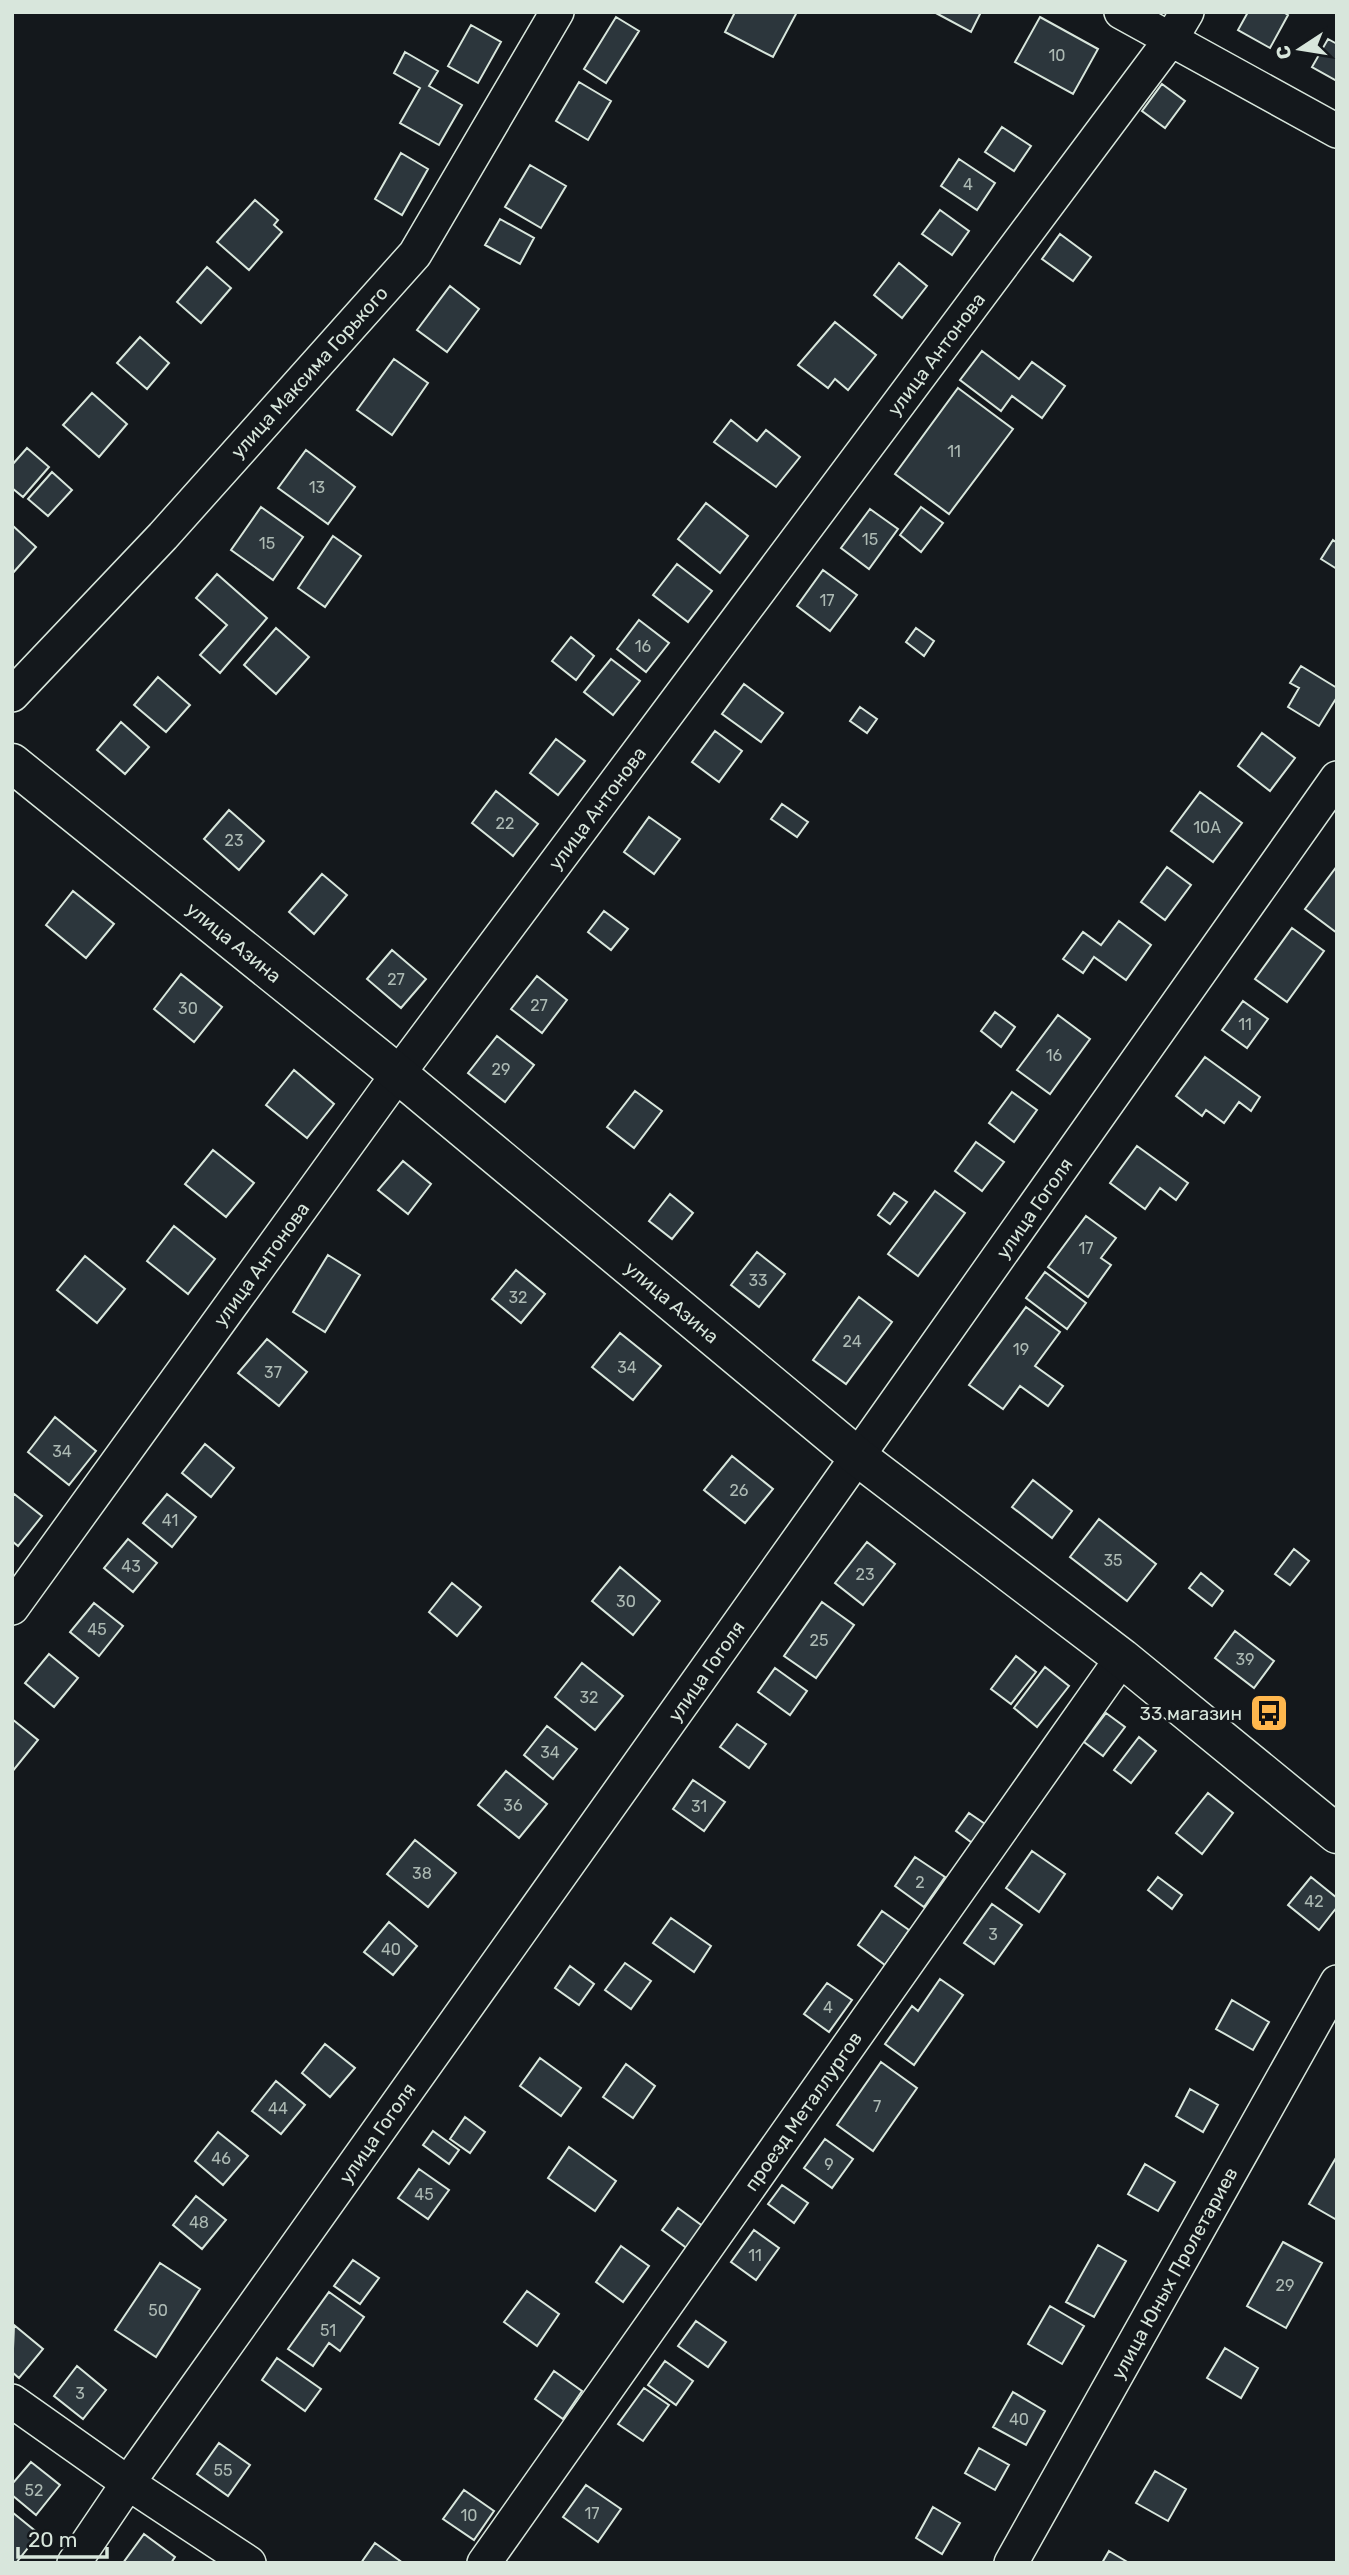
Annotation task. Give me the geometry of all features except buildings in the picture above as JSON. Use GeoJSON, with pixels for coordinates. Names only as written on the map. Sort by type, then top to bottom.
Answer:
{"type":"FeatureCollection","features":[{"type":"Feature","properties":{"kind":"main road","name":"улица Азина"},"geometry":{"type":"LineString","coordinates":[[12,763],[398,1074],[858,1457],[1122,1658],[1337,1834]]}},
{"type":"Feature","properties":{"kind":"street","name":"улица Максима Горького"},"geometry":{"type":"LineString","coordinates":[[12,695],[163,536],[415,254],[557,12]]}},
{"type":"Feature","properties":{"kind":"street"},"geometry":{"type":"LineString","coordinates":[[1121,12],[1179,26],[1337,131]]}},
{"type":"Feature","properties":{"kind":"street","name":"улица Антонова"},"geometry":{"type":"LineString","coordinates":[[12,1608],[398,1074],[1179,26]]}},
{"type":"Feature","properties":{"kind":"street","name":"улица Гоголя"},"geometry":{"type":"LineString","coordinates":[[74,2563],[128,2483],[1333,793]]}},
{"type":"Feature","properties":{"kind":"street","name":"проезд Металлургов"},"geometry":{"type":"LineString","coordinates":[[484,2563],[1122,1658]]}},
{"type":"Feature","properties":{"kind":"street","name":"улица Юных Пролетариев"},"geometry":{"type":"LineString","coordinates":[[1011,2563],[1337,1982]]}},
{"type":"Feature","properties":{"kind":"street"},"geometry":{"type":"LineString","coordinates":[[12,2401],[128,2483],[249,2563]]}},
{"type":"Feature","properties":{"kind":"place","name":"33 магазин"},"geometry":{"type":"Point","coordinates":[1269,1713]}}]}
